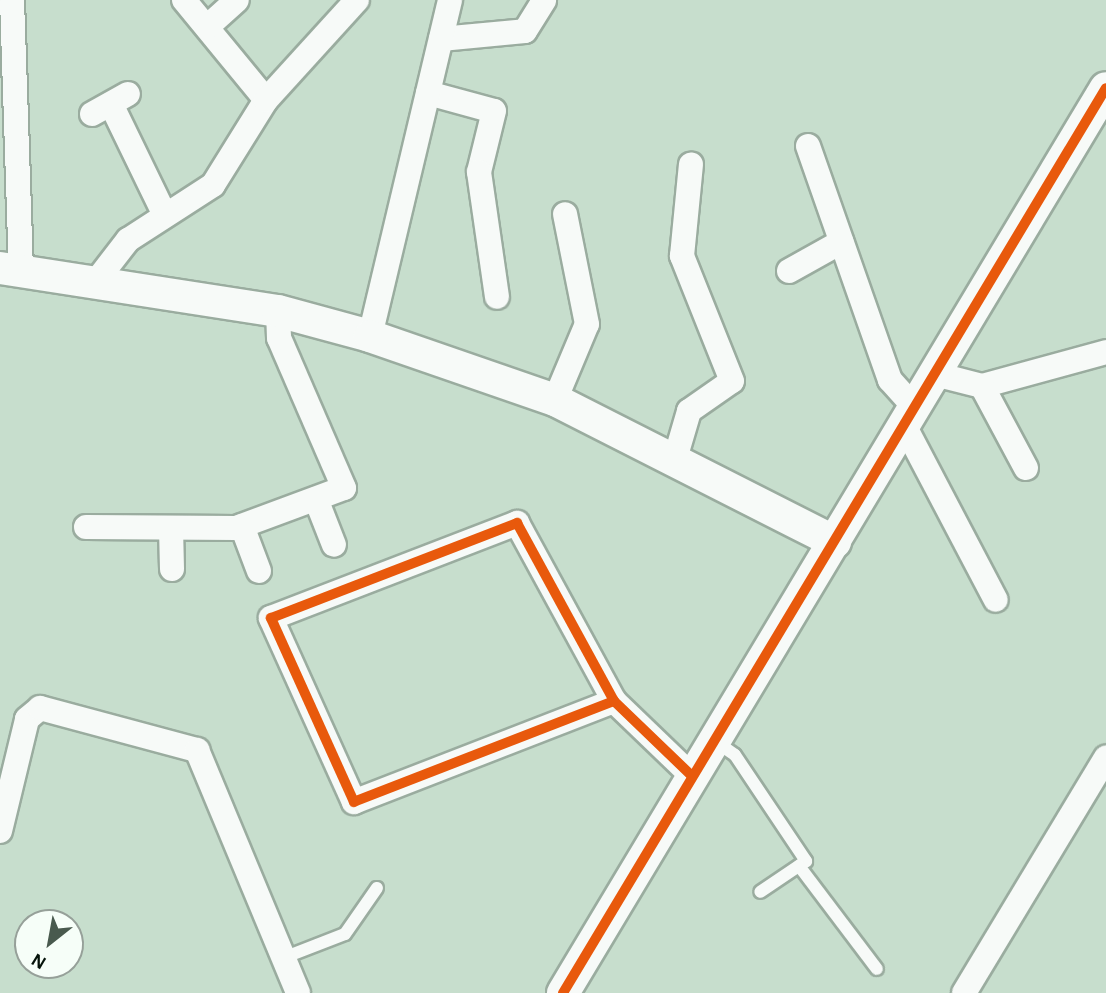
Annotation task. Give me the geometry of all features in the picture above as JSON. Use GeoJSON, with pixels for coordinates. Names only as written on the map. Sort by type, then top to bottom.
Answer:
{"type":"FeatureCollection","features":[{"type":"Feature","properties":{"kind":"street"},"geometry":{"type":"LineString","coordinates":[[12,0],[11,270],[97,279],[278,311],[370,336],[555,400],[676,459],[835,542]]}},
{"type":"Feature","properties":{"kind":"street"},"geometry":{"type":"LineString","coordinates":[[184,0],[266,100]]}},
{"type":"Feature","properties":{"kind":"street"},"geometry":{"type":"LineString","coordinates":[[207,27],[237,0]]}},
{"type":"Feature","properties":{"kind":"street"},"geometry":{"type":"LineString","coordinates":[[97,279],[128,240],[213,185],[266,100],[357,0]]}},
{"type":"Feature","properties":{"kind":"street"},"geometry":{"type":"LineString","coordinates":[[370,336],[450,0]]}},
{"type":"Feature","properties":{"kind":"street"},"geometry":{"type":"LineString","coordinates":[[441,39],[525,31],[544,0]]}},
{"type":"Feature","properties":{"kind":"street"},"geometry":{"type":"LineString","coordinates":[[563,993],[1106,88]]}},
{"type":"Feature","properties":{"kind":"street"},"geometry":{"type":"LineString","coordinates":[[428,93],[494,111],[479,172],[497,297]]}},
{"type":"Feature","properties":{"kind":"street"},"geometry":{"type":"LineString","coordinates":[[110,104],[164,215]]}},
{"type":"Feature","properties":{"kind":"street"},"geometry":{"type":"LineString","coordinates":[[808,146],[890,380],[996,600]]}},
{"type":"Feature","properties":{"kind":"street"},"geometry":{"type":"LineString","coordinates":[[676,459],[689,411],[732,381],[682,256],[691,164]]}},
{"type":"Feature","properties":{"kind":"street"},"geometry":{"type":"LineString","coordinates":[[555,400],[587,324],[565,214]]}},
{"type":"Feature","properties":{"kind":"street"},"geometry":{"type":"LineString","coordinates":[[789,271],[841,242]]}},
{"type":"Feature","properties":{"kind":"street"},"geometry":{"type":"LineString","coordinates":[[86,527],[242,526],[344,488],[279,338],[278,311]]}},
{"type":"Feature","properties":{"kind":"street"},"geometry":{"type":"LineString","coordinates":[[935,374],[982,386],[1106,352]]}},
{"type":"Feature","properties":{"kind":"street"},"geometry":{"type":"LineString","coordinates":[[982,386],[1026,468]]}},
{"type":"Feature","properties":{"kind":"street"},"geometry":{"type":"LineString","coordinates":[[316,499],[334,545]]}},
{"type":"Feature","properties":{"kind":"street"},"geometry":{"type":"LineString","coordinates":[[614,701],[354,802],[271,618],[517,523],[614,701],[692,776]]}},
{"type":"Feature","properties":{"kind":"street"},"geometry":{"type":"LineString","coordinates":[[242,526],[259,571]]}},
{"type":"Feature","properties":{"kind":"street"},"geometry":{"type":"LineString","coordinates":[[171,528],[172,569]]}},
{"type":"Feature","properties":{"kind":"street"},"geometry":{"type":"LineString","coordinates":[[0,831],[27,719],[40,708],[197,750],[298,993]]}},
{"type":"Feature","properties":{"kind":"street"},"geometry":{"type":"LineString","coordinates":[[964,993],[1102,773]]}},
{"type":"Feature","properties":{"kind":"lane"},"geometry":{"type":"LineString","coordinates":[[714,741],[742,766],[806,861],[760,892]]}},
{"type":"Feature","properties":{"kind":"lane"},"geometry":{"type":"LineString","coordinates":[[799,866],[877,969]]}},
{"type":"Feature","properties":{"kind":"lane"},"geometry":{"type":"LineString","coordinates":[[283,958],[345,934],[377,888]]}},
{"type":"Feature","properties":{"kind":"cycle path"},"geometry":{"type":"LineString","coordinates":[[563,993],[1106,88]]}},
{"type":"Feature","properties":{"kind":"cycle path"},"geometry":{"type":"LineString","coordinates":[[614,701],[354,802],[271,618],[517,523],[614,701],[692,776]]}}]}
